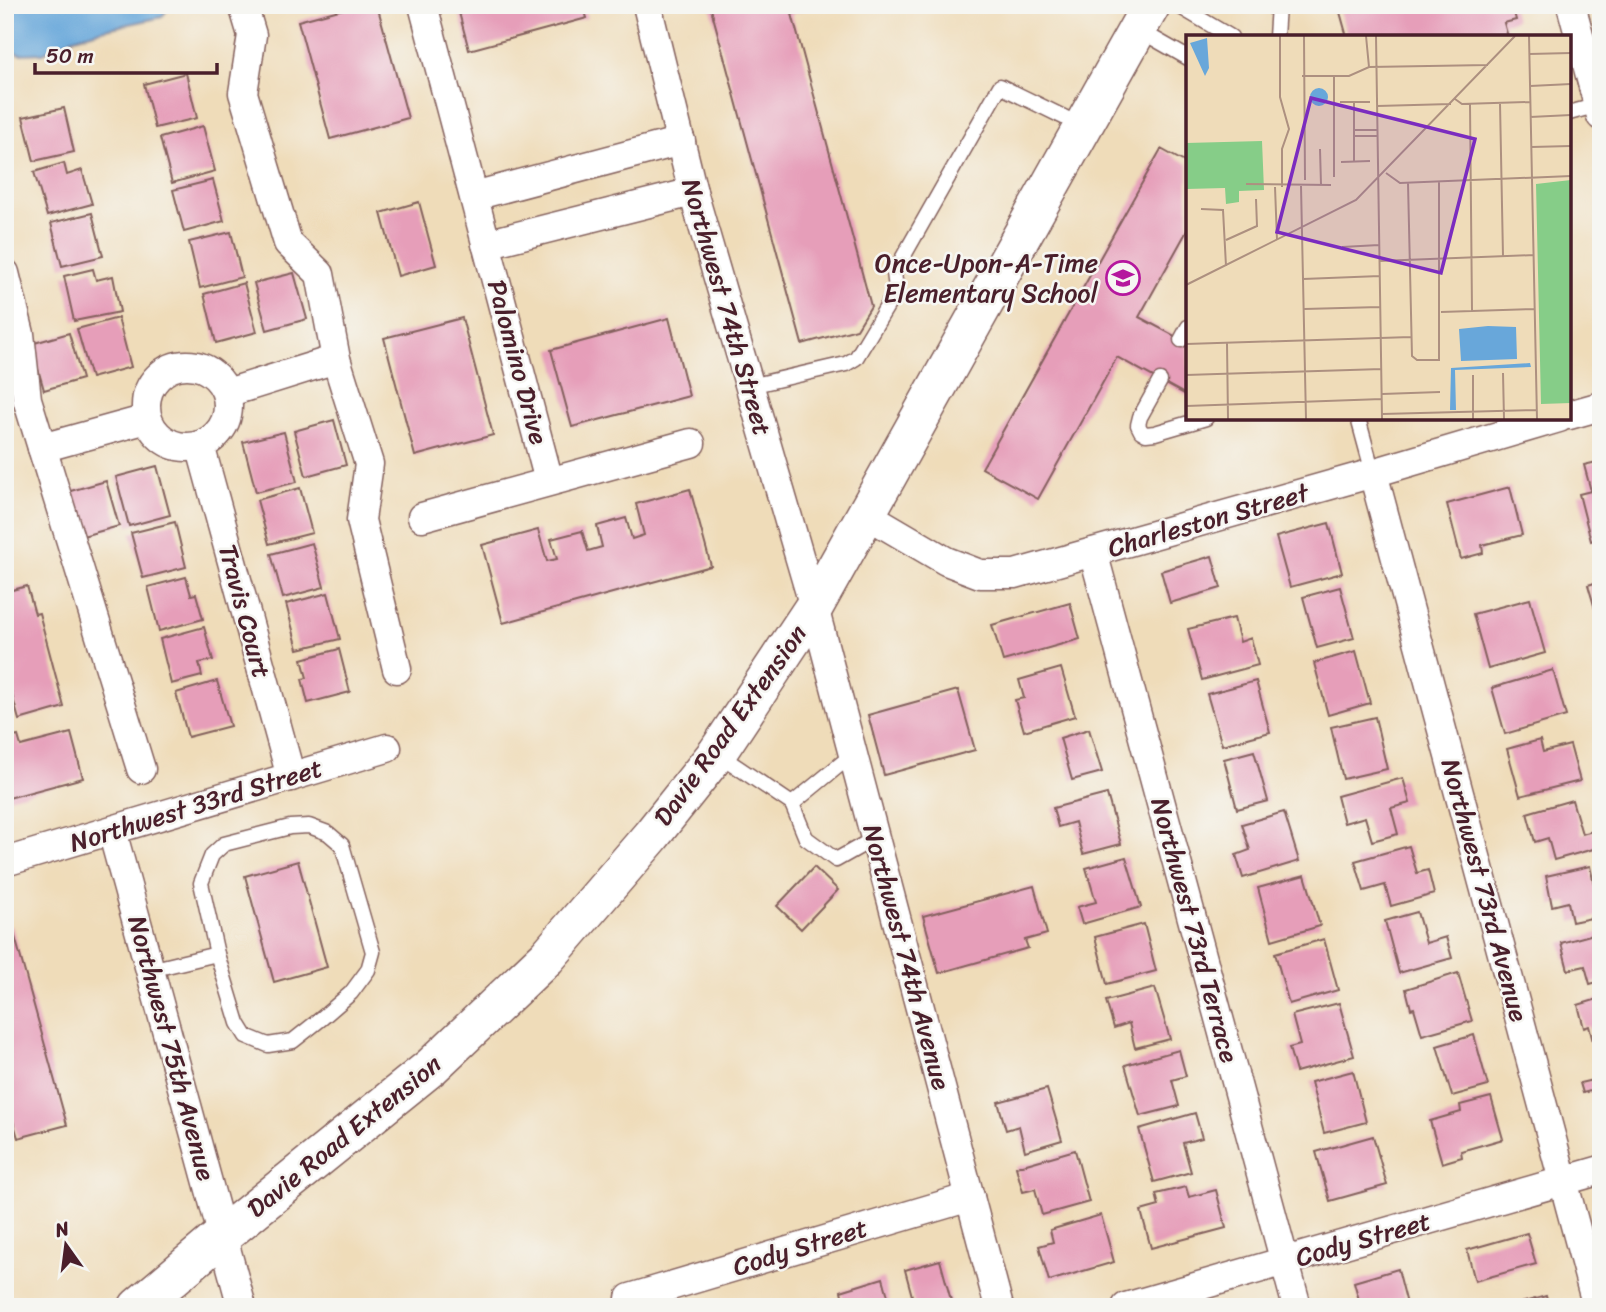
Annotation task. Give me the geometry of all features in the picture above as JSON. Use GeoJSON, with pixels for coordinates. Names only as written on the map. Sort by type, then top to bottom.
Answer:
{"type":"FeatureCollection","features":[{"type":"Feature","properties":{"kind":"main road","name":"Davie Road Extension"},"geometry":{"type":"LineString","coordinates":[[138,1307],[431,1067],[547,957],[651,836],[717,753],[814,607],[1144,17]]}},
{"type":"Feature","properties":{"kind":"street"},"geometry":{"type":"LineString","coordinates":[[243,5],[252,35],[243,93],[288,243],[320,274],[336,359],[369,464],[361,520],[397,669]]}},
{"type":"Feature","properties":{"kind":"street","name":"Palomino Drive"},"geometry":{"type":"LineString","coordinates":[[423,5],[549,481]]}},
{"type":"Feature","properties":{"kind":"street","name":"Northwest 74th Street"},"geometry":{"type":"LineString","coordinates":[[647,5],[693,191],[814,607]]}},
{"type":"Feature","properties":{"kind":"street"},"geometry":{"type":"LineString","coordinates":[[1571,5],[1599,111]]}},
{"type":"Feature","properties":{"kind":"street"},"geometry":{"type":"LineString","coordinates":[[474,196],[681,141]]}},
{"type":"Feature","properties":{"kind":"street","name":"Palomino Drive"},"geometry":{"type":"LineString","coordinates":[[486,244],[693,191]]}},
{"type":"Feature","properties":{"kind":"street"},"geometry":{"type":"LineString","coordinates":[[5,272],[20,334],[27,400],[141,768]]}},
{"type":"Feature","properties":{"kind":"street"},"geometry":{"type":"LineString","coordinates":[[227,393],[336,359]]}},
{"type":"Feature","properties":{"kind":"street"},"geometry":{"type":"LineString","coordinates":[[190,364],[206,369],[219,378],[227,393],[229,409],[224,425],[214,438],[200,445],[184,447],[168,443],[155,433],[147,419],[145,402],[150,387],[160,374],[174,366],[190,364]]}},
{"type":"Feature","properties":{"kind":"street"},"geometry":{"type":"LineString","coordinates":[[1571,414],[1601,406]]}},
{"type":"Feature","properties":{"kind":"street"},"geometry":{"type":"LineString","coordinates":[[42,448],[147,419]]}},
{"type":"Feature","properties":{"kind":"street","name":"Charleston Street"},"geometry":{"type":"LineString","coordinates":[[866,514],[946,561],[980,574],[1015,574],[1552,420]]}},
{"type":"Feature","properties":{"kind":"street","name":"Palomino Drive"},"geometry":{"type":"LineString","coordinates":[[422,517],[691,443]]}},
{"type":"Feature","properties":{"kind":"street","name":"Travis Court"},"geometry":{"type":"LineString","coordinates":[[200,445],[290,777]]}},
{"type":"Feature","properties":{"kind":"street","name":"Northwest 73rd Avenue"},"geometry":{"type":"LineString","coordinates":[[1373,473],[1597,1307]]}},
{"type":"Feature","properties":{"kind":"street","name":"Northwest 73rd Terrace"},"geometry":{"type":"LineString","coordinates":[[1093,552],[1297,1307]]}},
{"type":"Feature","properties":{"kind":"street","name":"Northwest 74th Avenue"},"geometry":{"type":"LineString","coordinates":[[814,607],[999,1307]]}},
{"type":"Feature","properties":{"kind":"street","name":"Northwest 33rd Street"},"geometry":{"type":"LineString","coordinates":[[5,862],[387,748]]}},
{"type":"Feature","properties":{"kind":"street","name":"Northwest 75th Avenue"},"geometry":{"type":"LineString","coordinates":[[112,831],[242,1307]]}},
{"type":"Feature","properties":{"kind":"street","name":"Cody Street"},"geometry":{"type":"LineString","coordinates":[[1126,1307],[1601,1170]]}},
{"type":"Feature","properties":{"kind":"street","name":"Cody Street"},"geometry":{"type":"LineString","coordinates":[[630,1298],[970,1197]]}},
{"type":"Feature","properties":{"kind":"lane"},"geometry":{"type":"LineString","coordinates":[[1177,5],[1228,35]]}},
{"type":"Feature","properties":{"kind":"lane"},"geometry":{"type":"LineString","coordinates":[[1276,35],[1278,5]]}},
{"type":"Feature","properties":{"kind":"lane"},"geometry":{"type":"LineString","coordinates":[[1144,17],[1186,56]]}},
{"type":"Feature","properties":{"kind":"lane"},"geometry":{"type":"LineString","coordinates":[[750,386],[846,363],[856,358],[892,299],[896,288],[894,273],[1000,86],[1083,127]]}},
{"type":"Feature","properties":{"kind":"lane"},"geometry":{"type":"LineString","coordinates":[[1571,113],[1599,111]]}},
{"type":"Feature","properties":{"kind":"lane"},"geometry":{"type":"LineString","coordinates":[[1160,381],[1140,417],[1138,425],[1141,431],[1146,435],[1199,420]]}},
{"type":"Feature","properties":{"kind":"lane"},"geometry":{"type":"LineString","coordinates":[[1359,420],[1373,473]]}},
{"type":"Feature","properties":{"kind":"lane"},"geometry":{"type":"LineString","coordinates":[[717,753],[792,804],[806,838],[836,860],[875,838]]}},
{"type":"Feature","properties":{"kind":"lane"},"geometry":{"type":"LineString","coordinates":[[792,804],[853,754]]}},
{"type":"Feature","properties":{"kind":"lane"},"geometry":{"type":"LineString","coordinates":[[309,826],[328,833],[342,845],[373,952],[368,970],[351,993],[323,1018],[293,1041],[268,1045],[246,1036],[238,1023],[217,954],[201,883],[212,855],[224,844],[290,827],[309,826]]}},
{"type":"Feature","properties":{"kind":"lane"},"geometry":{"type":"LineString","coordinates":[[150,970],[217,954]]}},
{"type":"Feature","properties":{"kind":"water"},"geometry":{"type":"Polygon","coordinates":[[[5,5],[170,5],[162,17],[71,39],[43,53],[19,54],[5,48],[5,5]]]}},
{"type":"Feature","properties":{"kind":"building"},"geometry":{"type":"Polygon","coordinates":[[[358,5],[377,5],[408,118],[330,139],[298,21],[358,5]]]}},
{"type":"Feature","properties":{"kind":"building"},"geometry":{"type":"Polygon","coordinates":[[[457,5],[583,5],[587,18],[469,50],[457,5]]]}},
{"type":"Feature","properties":{"kind":"building"},"geometry":{"type":"Polygon","coordinates":[[[710,5],[821,5],[792,14],[871,306],[857,329],[802,344],[710,5]]]}},
{"type":"Feature","properties":{"kind":"building"},"geometry":{"type":"Polygon","coordinates":[[[1338,5],[1512,5],[1516,20],[1504,23],[1507,35],[1346,35],[1338,5]]]}},
{"type":"Feature","properties":{"kind":"building"},"geometry":{"type":"Polygon","coordinates":[[[186,73],[197,118],[155,128],[144,84],[186,73]]]}},
{"type":"Feature","properties":{"kind":"building"},"geometry":{"type":"Polygon","coordinates":[[[64,108],[74,152],[34,161],[23,117],[64,108]]]}},
{"type":"Feature","properties":{"kind":"building"},"geometry":{"type":"Polygon","coordinates":[[[203,126],[215,171],[172,183],[160,138],[203,126]]]}},
{"type":"Feature","properties":{"kind":"building"},"geometry":{"type":"Polygon","coordinates":[[[1161,149],[1186,163],[1186,233],[1139,317],[1186,342],[1186,395],[1117,357],[1038,499],[982,468],[1161,149]]]}},
{"type":"Feature","properties":{"kind":"building"},"geometry":{"type":"Polygon","coordinates":[[[64,163],[67,175],[82,170],[92,204],[47,216],[34,172],[64,163]]]}},
{"type":"Feature","properties":{"kind":"building"},"geometry":{"type":"Polygon","coordinates":[[[213,180],[224,221],[184,232],[173,190],[213,180]]]}},
{"type":"Feature","properties":{"kind":"building"},"geometry":{"type":"Polygon","coordinates":[[[419,202],[436,265],[398,276],[381,213],[419,202]]]}},
{"type":"Feature","properties":{"kind":"building"},"geometry":{"type":"Polygon","coordinates":[[[92,213],[103,256],[62,266],[51,223],[92,213]]]}},
{"type":"Feature","properties":{"kind":"building"},"geometry":{"type":"Polygon","coordinates":[[[231,232],[242,277],[200,288],[189,242],[231,232]]]}},
{"type":"Feature","properties":{"kind":"building"},"geometry":{"type":"Polygon","coordinates":[[[93,269],[96,280],[113,276],[120,312],[74,321],[64,276],[93,269]]]}},
{"type":"Feature","properties":{"kind":"building"},"geometry":{"type":"Polygon","coordinates":[[[294,273],[307,319],[267,330],[254,283],[294,273]]]}},
{"type":"Feature","properties":{"kind":"building"},"geometry":{"type":"Polygon","coordinates":[[[244,283],[257,332],[216,343],[204,294],[244,283]]]}},
{"type":"Feature","properties":{"kind":"building"},"geometry":{"type":"Polygon","coordinates":[[[118,318],[131,367],[91,378],[77,329],[118,318]]]}},
{"type":"Feature","properties":{"kind":"building"},"geometry":{"type":"Polygon","coordinates":[[[462,318],[493,435],[415,456],[384,338],[462,318]]]}},
{"type":"Feature","properties":{"kind":"building"},"geometry":{"type":"Polygon","coordinates":[[[669,318],[689,396],[572,427],[551,350],[669,318]]]}},
{"type":"Feature","properties":{"kind":"building"},"geometry":{"type":"Polygon","coordinates":[[[69,333],[82,379],[44,390],[31,344],[69,333]]]}},
{"type":"Feature","properties":{"kind":"building"},"geometry":{"type":"Polygon","coordinates":[[[334,420],[346,465],[306,476],[294,431],[334,420]]]}},
{"type":"Feature","properties":{"kind":"building"},"geometry":{"type":"Polygon","coordinates":[[[284,432],[297,482],[256,492],[243,442],[284,432]]]}},
{"type":"Feature","properties":{"kind":"building"},"geometry":{"type":"Polygon","coordinates":[[[1601,461],[1601,538],[1591,541],[1579,494],[1591,491],[1584,465],[1601,461]]]}},
{"type":"Feature","properties":{"kind":"building"},"geometry":{"type":"Polygon","coordinates":[[[157,466],[170,515],[129,526],[116,477],[157,466]]]}},
{"type":"Feature","properties":{"kind":"building"},"geometry":{"type":"Polygon","coordinates":[[[106,481],[119,526],[79,537],[67,492],[106,481]]]}},
{"type":"Feature","properties":{"kind":"building"},"geometry":{"type":"Polygon","coordinates":[[[1510,487],[1522,535],[1482,545],[1483,553],[1461,559],[1447,504],[1510,487]]]}},
{"type":"Feature","properties":{"kind":"building"},"geometry":{"type":"Polygon","coordinates":[[[300,488],[312,533],[269,544],[257,500],[300,488]]]}},
{"type":"Feature","properties":{"kind":"building"},"geometry":{"type":"Polygon","coordinates":[[[690,489],[711,566],[503,623],[482,545],[538,530],[547,561],[557,559],[551,539],[582,531],[588,551],[602,547],[597,526],[626,518],[632,539],[644,535],[636,504],[690,489]]]}},
{"type":"Feature","properties":{"kind":"building"},"geometry":{"type":"Polygon","coordinates":[[[175,522],[186,567],[143,578],[131,533],[175,522]]]}},
{"type":"Feature","properties":{"kind":"building"},"geometry":{"type":"Polygon","coordinates":[[[1329,523],[1342,573],[1290,587],[1276,537],[1329,523]]]}},
{"type":"Feature","properties":{"kind":"building"},"geometry":{"type":"Polygon","coordinates":[[[312,543],[324,587],[283,598],[271,554],[312,543]]]}},
{"type":"Feature","properties":{"kind":"building"},"geometry":{"type":"Polygon","coordinates":[[[1212,556],[1221,588],[1170,603],[1161,571],[1212,556]]]}},
{"type":"Feature","properties":{"kind":"building"},"geometry":{"type":"Polygon","coordinates":[[[186,577],[191,595],[196,594],[203,619],[159,631],[148,587],[186,577]]]}},
{"type":"Feature","properties":{"kind":"building"},"geometry":{"type":"Polygon","coordinates":[[[1601,581],[1601,611],[1596,612],[1588,585],[1601,581]]]}},
{"type":"Feature","properties":{"kind":"building"},"geometry":{"type":"Polygon","coordinates":[[[27,586],[35,614],[39,613],[64,707],[19,720],[5,669],[5,592],[27,586]]]}},
{"type":"Feature","properties":{"kind":"building"},"geometry":{"type":"Polygon","coordinates":[[[1340,587],[1354,638],[1317,648],[1303,597],[1340,587]]]}},
{"type":"Feature","properties":{"kind":"building"},"geometry":{"type":"Polygon","coordinates":[[[328,593],[340,639],[298,649],[286,604],[328,593]]]}},
{"type":"Feature","properties":{"kind":"building"},"geometry":{"type":"Polygon","coordinates":[[[1530,599],[1545,653],[1488,669],[1473,614],[1530,599]]]}},
{"type":"Feature","properties":{"kind":"building"},"geometry":{"type":"Polygon","coordinates":[[[1070,603],[1080,639],[1003,661],[992,625],[1070,603]]]}},
{"type":"Feature","properties":{"kind":"building"},"geometry":{"type":"Polygon","coordinates":[[[1234,618],[1240,642],[1251,638],[1258,665],[1202,680],[1188,629],[1234,618]]]}},
{"type":"Feature","properties":{"kind":"building"},"geometry":{"type":"Polygon","coordinates":[[[204,627],[213,660],[199,663],[202,676],[171,684],[160,639],[204,627]]]}},
{"type":"Feature","properties":{"kind":"building"},"geometry":{"type":"Polygon","coordinates":[[[339,649],[350,692],[308,703],[302,679],[307,678],[302,659],[339,649]]]}},
{"type":"Feature","properties":{"kind":"building"},"geometry":{"type":"Polygon","coordinates":[[[1356,651],[1370,703],[1328,715],[1314,663],[1356,651]]]}},
{"type":"Feature","properties":{"kind":"building"},"geometry":{"type":"Polygon","coordinates":[[[1061,668],[1075,716],[1024,731],[1015,700],[1024,698],[1019,680],[1061,668]]]}},
{"type":"Feature","properties":{"kind":"building"},"geometry":{"type":"Polygon","coordinates":[[[1553,670],[1566,716],[1505,734],[1492,688],[1553,670]]]}},
{"type":"Feature","properties":{"kind":"building"},"geometry":{"type":"Polygon","coordinates":[[[217,681],[230,726],[188,737],[176,693],[217,681]]]}},
{"type":"Feature","properties":{"kind":"building"},"geometry":{"type":"Polygon","coordinates":[[[1256,681],[1270,732],[1222,745],[1207,694],[1256,681]]]}},
{"type":"Feature","properties":{"kind":"building"},"geometry":{"type":"Polygon","coordinates":[[[958,690],[975,750],[884,775],[868,715],[958,690]]]}},
{"type":"Feature","properties":{"kind":"building"},"geometry":{"type":"Polygon","coordinates":[[[1375,717],[1387,769],[1343,779],[1331,727],[1375,717]]]}},
{"type":"Feature","properties":{"kind":"building"},"geometry":{"type":"Polygon","coordinates":[[[1089,729],[1102,772],[1072,780],[1060,738],[1089,729]]]}},
{"type":"Feature","properties":{"kind":"building"},"geometry":{"type":"Polygon","coordinates":[[[71,733],[83,778],[5,799],[5,739],[18,736],[21,746],[71,733]]]}},
{"type":"Feature","properties":{"kind":"building"},"geometry":{"type":"Polygon","coordinates":[[[1540,740],[1543,752],[1570,745],[1580,781],[1520,796],[1507,749],[1540,740]]]}},
{"type":"Feature","properties":{"kind":"building"},"geometry":{"type":"Polygon","coordinates":[[[1254,751],[1268,801],[1237,809],[1224,759],[1254,751]]]}},
{"type":"Feature","properties":{"kind":"building"},"geometry":{"type":"Polygon","coordinates":[[[1403,778],[1410,803],[1391,808],[1398,834],[1372,841],[1365,817],[1344,823],[1337,796],[1403,778]]]}},
{"type":"Feature","properties":{"kind":"building"},"geometry":{"type":"Polygon","coordinates":[[[1107,794],[1121,844],[1083,854],[1075,822],[1058,827],[1053,808],[1107,794]]]}},
{"type":"Feature","properties":{"kind":"building"},"geometry":{"type":"Polygon","coordinates":[[[1572,800],[1582,834],[1593,831],[1597,848],[1554,860],[1548,838],[1535,842],[1527,813],[1572,800]]]}},
{"type":"Feature","properties":{"kind":"building"},"geometry":{"type":"Polygon","coordinates":[[[1284,812],[1299,861],[1243,878],[1236,855],[1250,850],[1242,824],[1284,812]]]}},
{"type":"Feature","properties":{"kind":"building"},"geometry":{"type":"Polygon","coordinates":[[[1409,846],[1417,873],[1428,870],[1434,894],[1391,906],[1385,885],[1364,891],[1355,861],[1409,846]]]}},
{"type":"Feature","properties":{"kind":"building"},"geometry":{"type":"Polygon","coordinates":[[[1126,857],[1141,907],[1082,924],[1077,907],[1096,902],[1086,868],[1126,857]]]}},
{"type":"Feature","properties":{"kind":"building"},"geometry":{"type":"Polygon","coordinates":[[[298,861],[327,967],[274,982],[245,876],[298,861]]]}},
{"type":"Feature","properties":{"kind":"building"},"geometry":{"type":"Polygon","coordinates":[[[1590,866],[1601,916],[1572,922],[1568,902],[1552,906],[1546,876],[1590,866]]]}},
{"type":"Feature","properties":{"kind":"building"},"geometry":{"type":"Polygon","coordinates":[[[814,867],[838,890],[801,929],[777,906],[814,867]]]}},
{"type":"Feature","properties":{"kind":"building"},"geometry":{"type":"Polygon","coordinates":[[[1305,875],[1320,926],[1272,940],[1258,888],[1305,875]]]}},
{"type":"Feature","properties":{"kind":"building"},"geometry":{"type":"Polygon","coordinates":[[[1034,886],[1047,934],[1025,940],[1028,948],[939,973],[923,916],[1034,886]]]}},
{"type":"Feature","properties":{"kind":"building"},"geometry":{"type":"Polygon","coordinates":[[[1417,912],[1426,943],[1446,937],[1452,958],[1399,973],[1385,921],[1417,912]]]}},
{"type":"Feature","properties":{"kind":"building"},"geometry":{"type":"Polygon","coordinates":[[[1144,924],[1156,971],[1107,984],[1095,937],[1144,924]]]}},
{"type":"Feature","properties":{"kind":"building"},"geometry":{"type":"Polygon","coordinates":[[[12,926],[67,1125],[18,1138],[5,1093],[5,927],[12,926]]]}},
{"type":"Feature","properties":{"kind":"building"},"geometry":{"type":"Polygon","coordinates":[[[1601,932],[1601,981],[1590,984],[1585,966],[1568,970],[1561,943],[1601,932]]]}},
{"type":"Feature","properties":{"kind":"building"},"geometry":{"type":"Polygon","coordinates":[[[1324,939],[1338,990],[1289,1004],[1275,953],[1324,939]]]}},
{"type":"Feature","properties":{"kind":"building"},"geometry":{"type":"Polygon","coordinates":[[[1458,973],[1472,1021],[1422,1035],[1406,989],[1458,973]]]}},
{"type":"Feature","properties":{"kind":"building"},"geometry":{"type":"Polygon","coordinates":[[[1155,988],[1170,1039],[1135,1048],[1129,1023],[1114,1028],[1106,1001],[1155,988]]]}},
{"type":"Feature","properties":{"kind":"building"},"geometry":{"type":"Polygon","coordinates":[[[1601,998],[1601,1055],[1597,1057],[1589,1026],[1584,1028],[1578,1005],[1601,998]]]}},
{"type":"Feature","properties":{"kind":"building"},"geometry":{"type":"Polygon","coordinates":[[[1339,1003],[1354,1056],[1296,1072],[1289,1048],[1300,1045],[1292,1015],[1339,1003]]]}},
{"type":"Feature","properties":{"kind":"building"},"geometry":{"type":"Polygon","coordinates":[[[1474,1035],[1488,1086],[1452,1096],[1437,1046],[1474,1035]]]}},
{"type":"Feature","properties":{"kind":"building"},"geometry":{"type":"Polygon","coordinates":[[[1179,1050],[1186,1076],[1172,1080],[1179,1106],[1140,1116],[1125,1065],[1179,1050]]]}},
{"type":"Feature","properties":{"kind":"building"},"geometry":{"type":"Polygon","coordinates":[[[1353,1071],[1366,1122],[1324,1133],[1311,1082],[1353,1071]]]}},
{"type":"Feature","properties":{"kind":"building"},"geometry":{"type":"Polygon","coordinates":[[[1601,1078],[1601,1088],[1583,1093],[1580,1083],[1601,1078]]]}},
{"type":"Feature","properties":{"kind":"building"},"geometry":{"type":"Polygon","coordinates":[[[1047,1089],[1062,1140],[1025,1151],[1019,1126],[1006,1130],[998,1102],[1047,1089]]]}},
{"type":"Feature","properties":{"kind":"building"},"geometry":{"type":"Polygon","coordinates":[[[1491,1097],[1503,1139],[1461,1151],[1462,1157],[1442,1163],[1430,1121],[1461,1112],[1460,1105],[1491,1097]]]}},
{"type":"Feature","properties":{"kind":"building"},"geometry":{"type":"Polygon","coordinates":[[[1195,1113],[1202,1138],[1183,1143],[1191,1172],[1154,1182],[1139,1129],[1195,1113]]]}},
{"type":"Feature","properties":{"kind":"building"},"geometry":{"type":"Polygon","coordinates":[[[1373,1136],[1387,1185],[1330,1201],[1316,1152],[1373,1136]]]}},
{"type":"Feature","properties":{"kind":"building"},"geometry":{"type":"Polygon","coordinates":[[[1075,1150],[1089,1202],[1042,1215],[1035,1189],[1023,1192],[1016,1167],[1075,1150]]]}},
{"type":"Feature","properties":{"kind":"building"},"geometry":{"type":"Polygon","coordinates":[[[1186,1187],[1189,1197],[1216,1190],[1226,1228],[1151,1248],[1141,1211],[1159,1206],[1156,1194],[1186,1187]]]}},
{"type":"Feature","properties":{"kind":"building"},"geometry":{"type":"Polygon","coordinates":[[[1101,1215],[1114,1262],[1049,1281],[1039,1246],[1053,1242],[1050,1230],[1101,1215]]]}},
{"type":"Feature","properties":{"kind":"building"},"geometry":{"type":"Polygon","coordinates":[[[1527,1233],[1536,1264],[1475,1281],[1467,1250],[1527,1233]]]}},
{"type":"Feature","properties":{"kind":"building"},"geometry":{"type":"Polygon","coordinates":[[[940,1260],[952,1304],[943,1307],[915,1307],[905,1270],[940,1260]]]}},
{"type":"Feature","properties":{"kind":"building"},"geometry":{"type":"Polygon","coordinates":[[[1398,1269],[1407,1304],[1396,1307],[1361,1307],[1354,1282],[1398,1269]]]}},
{"type":"Feature","properties":{"kind":"building"},"geometry":{"type":"Polygon","coordinates":[[[883,1278],[891,1307],[845,1307],[841,1291],[883,1278]]]}},
{"type":"Feature","properties":{"kind":"building"},"geometry":{"type":"Polygon","coordinates":[[[1546,1296],[1549,1307],[1510,1307],[1510,1306],[1546,1296]]]}},
{"type":"Feature","properties":{"kind":"building"},"geometry":{"type":"Polygon","coordinates":[[[818,1298],[821,1307],[787,1307],[787,1306],[818,1298]]]}},
{"type":"Feature","properties":{"kind":"place","name":"Once-Upon-A-Time Elementary School"},"geometry":{"type":"Point","coordinates":[1123,278]}}]}
